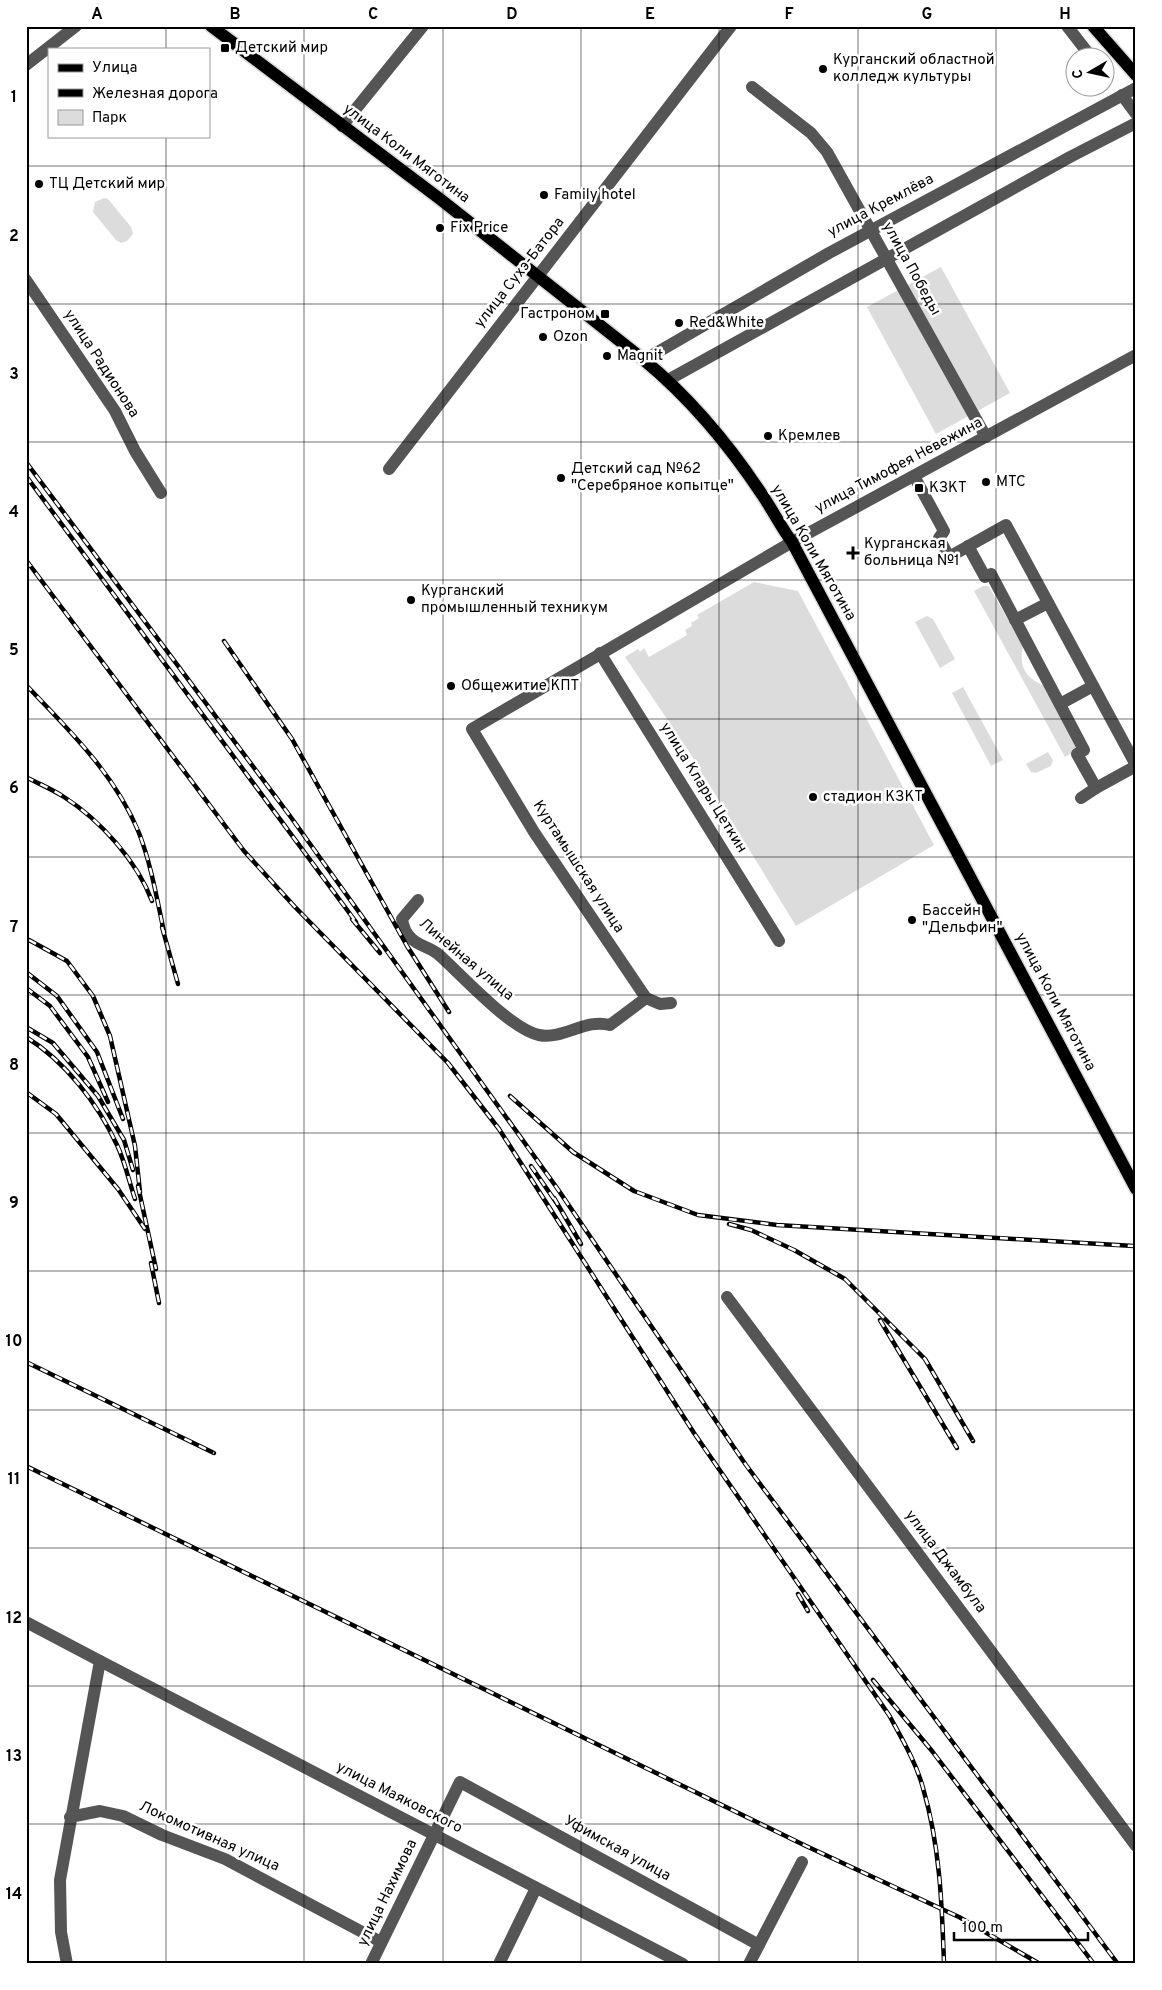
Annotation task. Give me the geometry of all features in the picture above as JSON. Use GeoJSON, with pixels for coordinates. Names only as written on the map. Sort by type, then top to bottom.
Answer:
{"type":"FeatureCollection","features":[{"type":"Feature","properties":{"kind":"main road","name":"улица Коли Мяготина"},"geometry":{"type":"LineString","coordinates":[[210,26],[440,198],[644,360],[668,380],[697,410],[762,495],[792,542],[1136,1190]]}},
{"type":"Feature","properties":{"kind":"main road"},"geometry":{"type":"LineString","coordinates":[[1094,26],[1136,75]]}},
{"type":"Feature","properties":{"kind":"street"},"geometry":{"type":"LineString","coordinates":[[26,65],[76,26]]}},
{"type":"Feature","properties":{"kind":"street"},"geometry":{"type":"LineString","coordinates":[[342,126],[423,26]]}},
{"type":"Feature","properties":{"kind":"street","name":"улица Сухэ-Батора"},"geometry":{"type":"LineString","coordinates":[[389,469],[731,26]]}},
{"type":"Feature","properties":{"kind":"street"},"geometry":{"type":"LineString","coordinates":[[1067,26],[1084,48]]}},
{"type":"Feature","properties":{"kind":"street","name":"улица Победы"},"geometry":{"type":"LineString","coordinates":[[752,87],[812,133],[827,152],[986,437]]}},
{"type":"Feature","properties":{"kind":"street","name":"улица Кремлёва"},"geometry":{"type":"LineString","coordinates":[[644,360],[754,295],[871,230],[1136,88]]}},
{"type":"Feature","properties":{"kind":"street"},"geometry":{"type":"LineString","coordinates":[[1122,95],[1136,114]]}},
{"type":"Feature","properties":{"kind":"street"},"geometry":{"type":"LineString","coordinates":[[668,380],[1070,157],[1136,123]]}},
{"type":"Feature","properties":{"kind":"street","name":"улица Радионова"},"geometry":{"type":"LineString","coordinates":[[26,280],[115,411],[135,452],[161,493]]}},
{"type":"Feature","properties":{"kind":"street","name":"улица Тимофея Невежина"},"geometry":{"type":"LineString","coordinates":[[472,729],[600,652],[792,542],[1136,355]]}},
{"type":"Feature","properties":{"kind":"street"},"geometry":{"type":"LineString","coordinates":[[914,476],[944,531],[939,538],[949,556],[1006,525],[1136,766],[1081,798]]}},
{"type":"Feature","properties":{"kind":"street"},"geometry":{"type":"LineString","coordinates":[[968,546],[985,577],[991,574],[1016,620],[1084,750],[1077,754],[1096,788]]}},
{"type":"Feature","properties":{"kind":"street"},"geometry":{"type":"LineString","coordinates":[[1016,620],[1048,603]]}},
{"type":"Feature","properties":{"kind":"street","name":"улица Клары Цеткин"},"geometry":{"type":"LineString","coordinates":[[600,652],[779,941]]}},
{"type":"Feature","properties":{"kind":"street"},"geometry":{"type":"LineString","coordinates":[[1060,704],[1092,686]]}},
{"type":"Feature","properties":{"kind":"street","name":"Куртамышская улица"},"geometry":{"type":"LineString","coordinates":[[472,729],[534,832],[646,998]]}},
{"type":"Feature","properties":{"kind":"street","name":"Линейная улица"},"geometry":{"type":"LineString","coordinates":[[418,900],[402,919],[402,924],[411,939],[438,954],[483,996],[513,1020],[536,1035],[555,1035],[599,1022],[610,1025],[646,998]]}},
{"type":"Feature","properties":{"kind":"street"},"geometry":{"type":"LineString","coordinates":[[646,998],[660,1004],[671,1003]]}},
{"type":"Feature","properties":{"kind":"street","name":"улица Джамбула"},"geometry":{"type":"LineString","coordinates":[[728,1297],[1136,1846]]}},
{"type":"Feature","properties":{"kind":"street","name":"улица Маяковского"},"geometry":{"type":"LineString","coordinates":[[26,1622],[682,1964]]}},
{"type":"Feature","properties":{"kind":"street"},"geometry":{"type":"LineString","coordinates":[[67,1964],[61,1932],[60,1880],[100,1661]]}},
{"type":"Feature","properties":{"kind":"street","name":"улица Нахимова"},"geometry":{"type":"LineString","coordinates":[[371,1964],[460,1782]]}},
{"type":"Feature","properties":{"kind":"street","name":"Уфимская улица"},"geometry":{"type":"LineString","coordinates":[[460,1782],[759,1945]]}},
{"type":"Feature","properties":{"kind":"street","name":"Локомотивная улица"},"geometry":{"type":"LineString","coordinates":[[70,1817],[100,1811],[123,1816],[162,1835],[224,1859],[381,1942]]}},
{"type":"Feature","properties":{"kind":"street"},"geometry":{"type":"LineString","coordinates":[[749,1964],[802,1862]]}},
{"type":"Feature","properties":{"kind":"street"},"geometry":{"type":"LineString","coordinates":[[499,1964],[536,1888]]}},
{"type":"Feature","properties":{"kind":"green space"},"geometry":{"type":"Polygon","coordinates":[[[104,198],[108,199],[131,227],[133,234],[127,241],[121,243],[116,240],[93,212],[95,202],[104,198]]]}},
{"type":"Feature","properties":{"kind":"green space"},"geometry":{"type":"Polygon","coordinates":[[[941,267],[1010,393],[936,434],[867,307],[941,267]]]}},
{"type":"Feature","properties":{"kind":"green space","name":"стадион КЗКТ"},"geometry":{"type":"Polygon","coordinates":[[[754,582],[798,591],[934,845],[796,926],[688,750],[625,657],[638,649],[640,652],[644,648],[649,657],[687,635],[685,630],[692,626],[691,623],[699,618],[697,615],[754,582]]]}},
{"type":"Feature","properties":{"kind":"green space"},"geometry":{"type":"Polygon","coordinates":[[[983,586],[988,586],[991,590],[1023,646],[1022,660],[1025,671],[1033,680],[1045,686],[1076,747],[1073,752],[1065,757],[974,591],[983,586]]]}},
{"type":"Feature","properties":{"kind":"green space"},"geometry":{"type":"Polygon","coordinates":[[[927,616],[933,619],[955,659],[940,668],[915,622],[927,616]]]}},
{"type":"Feature","properties":{"kind":"green space"},"geometry":{"type":"Polygon","coordinates":[[[963,687],[1003,760],[991,766],[952,693],[963,687]]]}},
{"type":"Feature","properties":{"kind":"green space"},"geometry":{"type":"Polygon","coordinates":[[[1048,752],[1053,760],[1051,766],[1036,773],[1031,772],[1026,764],[1048,752]]]}},
{"type":"Feature","properties":{"kind":"railway"},"geometry":{"type":"LineString","coordinates":[[26,462],[290,816],[557,1188],[746,1465],[1118,1964]]}},
{"type":"Feature","properties":{"kind":"railway"},"geometry":{"type":"LineString","coordinates":[[26,476],[356,922]]}},
{"type":"Feature","properties":{"kind":"railway"},"geometry":{"type":"LineString","coordinates":[[26,560],[244,851],[295,907],[448,1063],[499,1129],[694,1433],[889,1715],[917,1769],[929,1810],[937,1853],[944,1964]]}},
{"type":"Feature","properties":{"kind":"railway"},"geometry":{"type":"LineString","coordinates":[[224,641],[292,739],[407,946],[449,1012]]}},
{"type":"Feature","properties":{"kind":"railway"},"geometry":{"type":"LineString","coordinates":[[26,685],[89,753],[117,791],[129,812],[147,857],[164,932]]}},
{"type":"Feature","properties":{"kind":"railway"},"geometry":{"type":"LineString","coordinates":[[26,777],[78,806],[104,829],[137,871],[152,901]]}},
{"type":"Feature","properties":{"kind":"railway"},"geometry":{"type":"LineString","coordinates":[[352,919],[380,953]]}},
{"type":"Feature","properties":{"kind":"railway"},"geometry":{"type":"LineString","coordinates":[[162,927],[178,984]]}},
{"type":"Feature","properties":{"kind":"railway"},"geometry":{"type":"LineString","coordinates":[[29,940],[67,961],[93,996],[110,1036],[135,1146],[140,1192]]}},
{"type":"Feature","properties":{"kind":"railway"},"geometry":{"type":"LineString","coordinates":[[26,972],[57,996],[97,1052],[123,1119]]}},
{"type":"Feature","properties":{"kind":"railway"},"geometry":{"type":"LineString","coordinates":[[26,988],[50,1006],[88,1057],[108,1102]]}},
{"type":"Feature","properties":{"kind":"railway"},"geometry":{"type":"LineString","coordinates":[[26,1027],[53,1043],[98,1096],[124,1140],[133,1170]]}},
{"type":"Feature","properties":{"kind":"railway"},"geometry":{"type":"LineString","coordinates":[[26,1037],[54,1058],[90,1099],[117,1145],[135,1199]]}},
{"type":"Feature","properties":{"kind":"railway"},"geometry":{"type":"LineString","coordinates":[[26,1092],[56,1114],[118,1189],[145,1229]]}},
{"type":"Feature","properties":{"kind":"railway"},"geometry":{"type":"LineString","coordinates":[[510,1096],[573,1152],[634,1191],[698,1215],[777,1225],[1134,1246]]}},
{"type":"Feature","properties":{"kind":"railway"},"geometry":{"type":"LineString","coordinates":[[531,1166],[558,1205]]}},
{"type":"Feature","properties":{"kind":"railway"},"geometry":{"type":"LineString","coordinates":[[138,1186],[156,1269]]}},
{"type":"Feature","properties":{"kind":"railway"},"geometry":{"type":"LineString","coordinates":[[554,1198],[581,1244]]}},
{"type":"Feature","properties":{"kind":"railway"},"geometry":{"type":"LineString","coordinates":[[729,1224],[751,1230],[794,1250],[845,1279],[925,1359],[973,1441]]}},
{"type":"Feature","properties":{"kind":"railway"},"geometry":{"type":"LineString","coordinates":[[151,1263],[159,1303]]}},
{"type":"Feature","properties":{"kind":"railway"},"geometry":{"type":"LineString","coordinates":[[880,1320],[957,1448]]}},
{"type":"Feature","properties":{"kind":"railway"},"geometry":{"type":"LineString","coordinates":[[26,1362],[214,1453]]}},
{"type":"Feature","properties":{"kind":"railway"},"geometry":{"type":"LineString","coordinates":[[26,1466],[806,1846],[959,1917],[1040,1964]]}},
{"type":"Feature","properties":{"kind":"railway"},"geometry":{"type":"LineString","coordinates":[[798,1594],[808,1611]]}},
{"type":"Feature","properties":{"kind":"railway"},"geometry":{"type":"LineString","coordinates":[[873,1680],[932,1751],[1094,1964]]}},
{"type":"Feature","properties":{"kind":"place","name":"Детский мир"},"geometry":{"type":"Point","coordinates":[225,48]}},
{"type":"Feature","properties":{"kind":"place","name":"Курганский областной колледж культуры"},"geometry":{"type":"Point","coordinates":[823,69]}},
{"type":"Feature","properties":{"kind":"place","name":"ТЦ Детский мир"},"geometry":{"type":"Point","coordinates":[39,184]}},
{"type":"Feature","properties":{"kind":"place","name":"Family hotel"},"geometry":{"type":"Point","coordinates":[544,195]}},
{"type":"Feature","properties":{"kind":"place","name":"Fix Price"},"geometry":{"type":"Point","coordinates":[440,228]}},
{"type":"Feature","properties":{"kind":"place","name":"Гастроном"},"geometry":{"type":"Point","coordinates":[605,314]}},
{"type":"Feature","properties":{"kind":"place","name":"Red&White"},"geometry":{"type":"Point","coordinates":[679,323]}},
{"type":"Feature","properties":{"kind":"place","name":"Ozon"},"geometry":{"type":"Point","coordinates":[543,337]}},
{"type":"Feature","properties":{"kind":"place","name":"Magnit"},"geometry":{"type":"Point","coordinates":[607,356]}},
{"type":"Feature","properties":{"kind":"place","name":"Кремлев"},"geometry":{"type":"Point","coordinates":[768,436]}},
{"type":"Feature","properties":{"kind":"place","name":"Детский сад №62 \"Серебряное копытце\""},"geometry":{"type":"Point","coordinates":[561,478]}},
{"type":"Feature","properties":{"kind":"place","name":"МТС"},"geometry":{"type":"Point","coordinates":[986,482]}},
{"type":"Feature","properties":{"kind":"place","name":"КЗКТ"},"geometry":{"type":"Point","coordinates":[919,488]}},
{"type":"Feature","properties":{"kind":"place","name":"Курганская больница №1"},"geometry":{"type":"Point","coordinates":[853,553]}},
{"type":"Feature","properties":{"kind":"place","name":"Курганский промышленный техникум"},"geometry":{"type":"Point","coordinates":[411,600]}},
{"type":"Feature","properties":{"kind":"place","name":"Общежитие КПТ"},"geometry":{"type":"Point","coordinates":[451,686]}},
{"type":"Feature","properties":{"kind":"place","name":"стадион КЗКТ"},"geometry":{"type":"Point","coordinates":[813,797]}},
{"type":"Feature","properties":{"kind":"place","name":"Бассейн \"Дельфин\""},"geometry":{"type":"Point","coordinates":[912,920]}}]}
